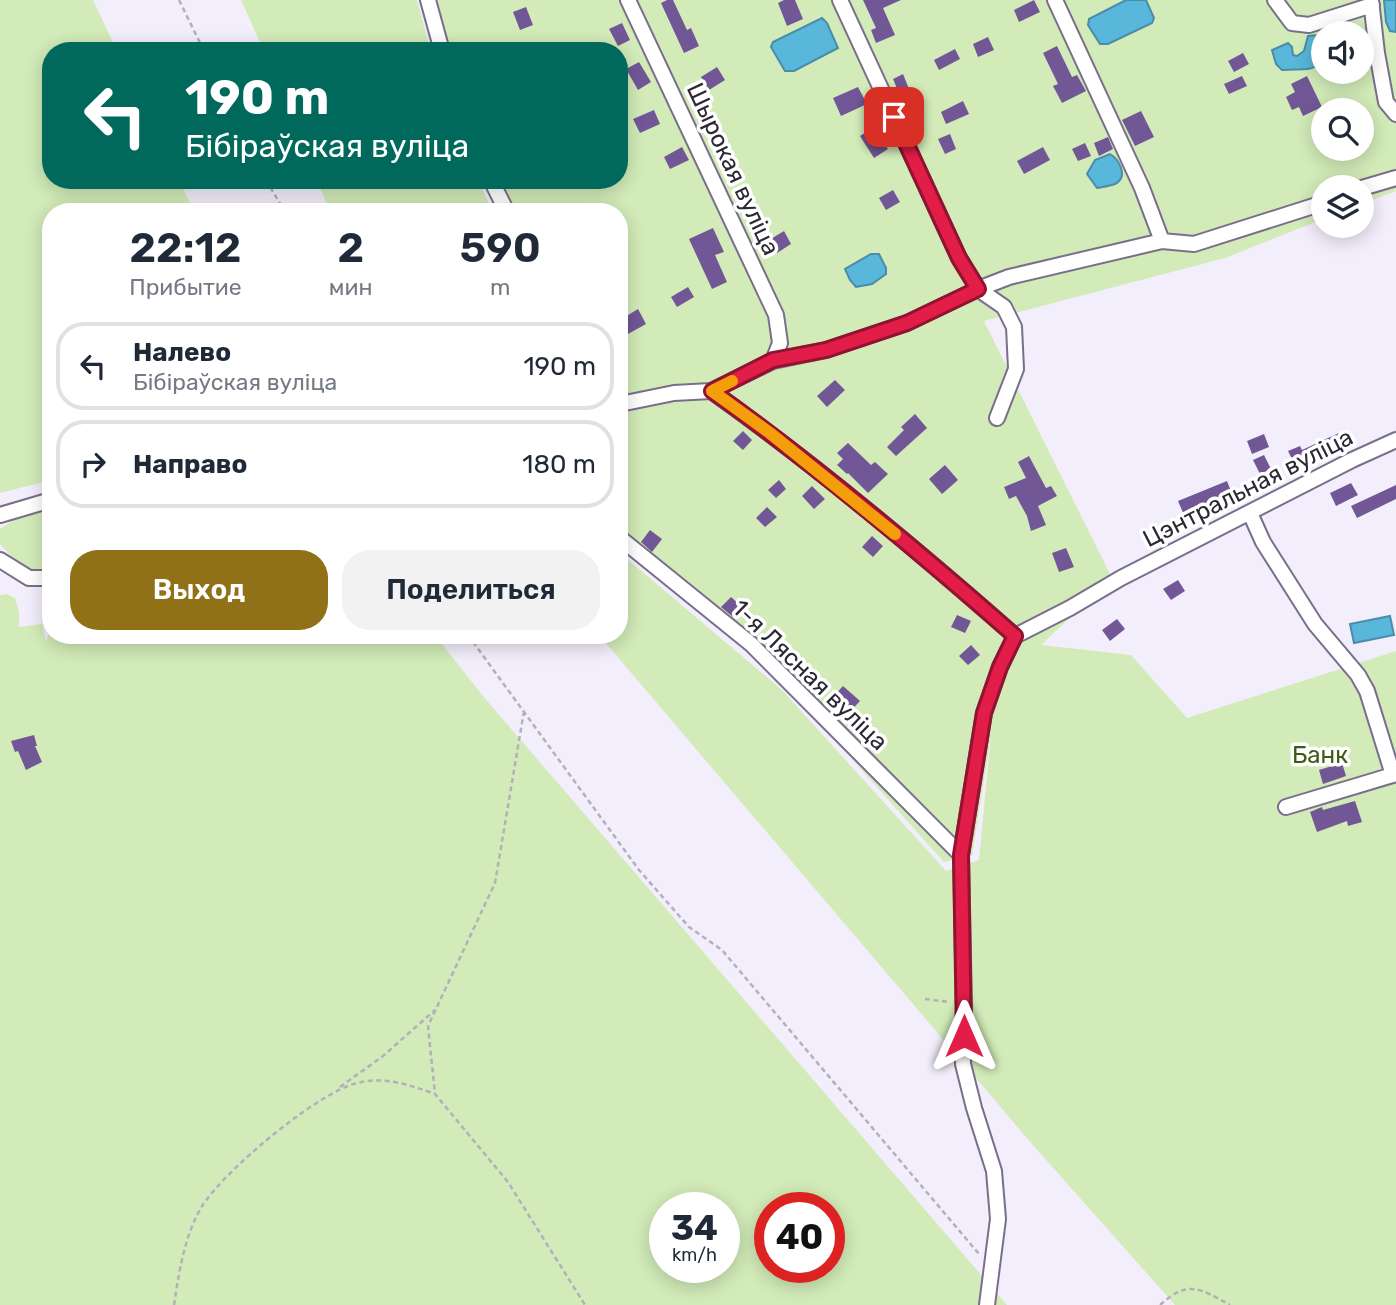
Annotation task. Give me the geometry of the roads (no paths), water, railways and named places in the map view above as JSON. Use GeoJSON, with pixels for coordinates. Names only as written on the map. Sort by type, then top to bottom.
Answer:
{"type":"FeatureCollection","features":[{"type":"Feature","properties":{"kind":"street"},"geometry":{"type":"LineString","coordinates":[[428,0],[440,42]]}},
{"type":"Feature","properties":{"kind":"street","name":"Шырокая вуліца"},"geometry":{"type":"LineString","coordinates":[[628,0],[776,315],[780,343],[773,360]]}},
{"type":"Feature","properties":{"kind":"street"},"geometry":{"type":"LineString","coordinates":[[840,0],[959,258],[978,289],[1004,307],[1014,327],[1016,369],[998,418]]}},
{"type":"Feature","properties":{"kind":"street"},"geometry":{"type":"LineString","coordinates":[[1055,0],[1142,188],[1162,241]]}},
{"type":"Feature","properties":{"kind":"street"},"geometry":{"type":"LineString","coordinates":[[1275,0],[1292,23],[1309,25],[1372,3],[1386,102],[1396,114]]}},
{"type":"Feature","properties":{"kind":"street"},"geometry":{"type":"LineString","coordinates":[[1374,184],[1396,178]]}},
{"type":"Feature","properties":{"kind":"street"},"geometry":{"type":"LineString","coordinates":[[628,402],[674,393],[712,391],[773,360],[826,350],[907,323],[1009,277],[1162,241],[1194,244],[1311,207]]}},
{"type":"Feature","properties":{"kind":"street"},"geometry":{"type":"LineString","coordinates":[[712,391],[781,442],[932,564],[1015,636],[1000,667],[984,713],[961,855],[963,1064],[994,1171],[998,1219],[987,1305]]}},
{"type":"Feature","properties":{"kind":"street","name":"Цэнтральная вуліца"},"geometry":{"type":"LineString","coordinates":[[1015,636],[1121,578],[1396,440]]}},
{"type":"Feature","properties":{"kind":"street"},"geometry":{"type":"LineString","coordinates":[[0,515],[42,503]]}},
{"type":"Feature","properties":{"kind":"street"},"geometry":{"type":"LineString","coordinates":[[1250,513],[1263,542],[1315,624],[1358,675],[1367,691],[1394,774],[1286,807]]}},
{"type":"Feature","properties":{"kind":"street","name":"1-я Лясная вуліца"},"geometry":{"type":"LineString","coordinates":[[628,544],[751,644],[961,855]]}},
{"type":"Feature","properties":{"kind":"street"},"geometry":{"type":"LineString","coordinates":[[0,561],[29,578],[42,578]]}},
{"type":"Feature","properties":{"kind":"water"},"geometry":{"type":"Polygon","coordinates":[[[1126,0],[1146,0],[1154,18],[1152,23],[1108,44],[1100,44],[1088,25],[1089,19],[1126,0]]]}},
{"type":"Feature","properties":{"kind":"water"},"geometry":{"type":"Polygon","coordinates":[[[1384,0],[1396,0],[1396,32],[1390,31],[1386,22],[1384,0]]]}},
{"type":"Feature","properties":{"kind":"water"},"geometry":{"type":"Polygon","coordinates":[[[822,18],[838,48],[794,71],[785,71],[771,47],[773,42],[822,18]]]}},
{"type":"Feature","properties":{"kind":"water"},"geometry":{"type":"Polygon","coordinates":[[[1308,36],[1311,36],[1311,68],[1282,70],[1276,64],[1272,50],[1288,43],[1292,47],[1293,55],[1297,56],[1304,51],[1308,36]]]}},
{"type":"Feature","properties":{"kind":"water"},"geometry":{"type":"Polygon","coordinates":[[[1110,154],[1121,168],[1121,177],[1115,184],[1097,188],[1087,174],[1095,160],[1110,154]]]}},
{"type":"Feature","properties":{"kind":"water"},"geometry":{"type":"Polygon","coordinates":[[[871,254],[879,254],[886,274],[872,284],[856,287],[845,269],[871,254]]]}},
{"type":"Feature","properties":{"kind":"water"},"geometry":{"type":"Polygon","coordinates":[[[1390,616],[1394,635],[1354,643],[1350,624],[1390,616]]]}},
{"type":"Feature","properties":{"kind":"park label","name":"Банк"},"geometry":{"type":"Point","coordinates":[1320,755]}}]}
